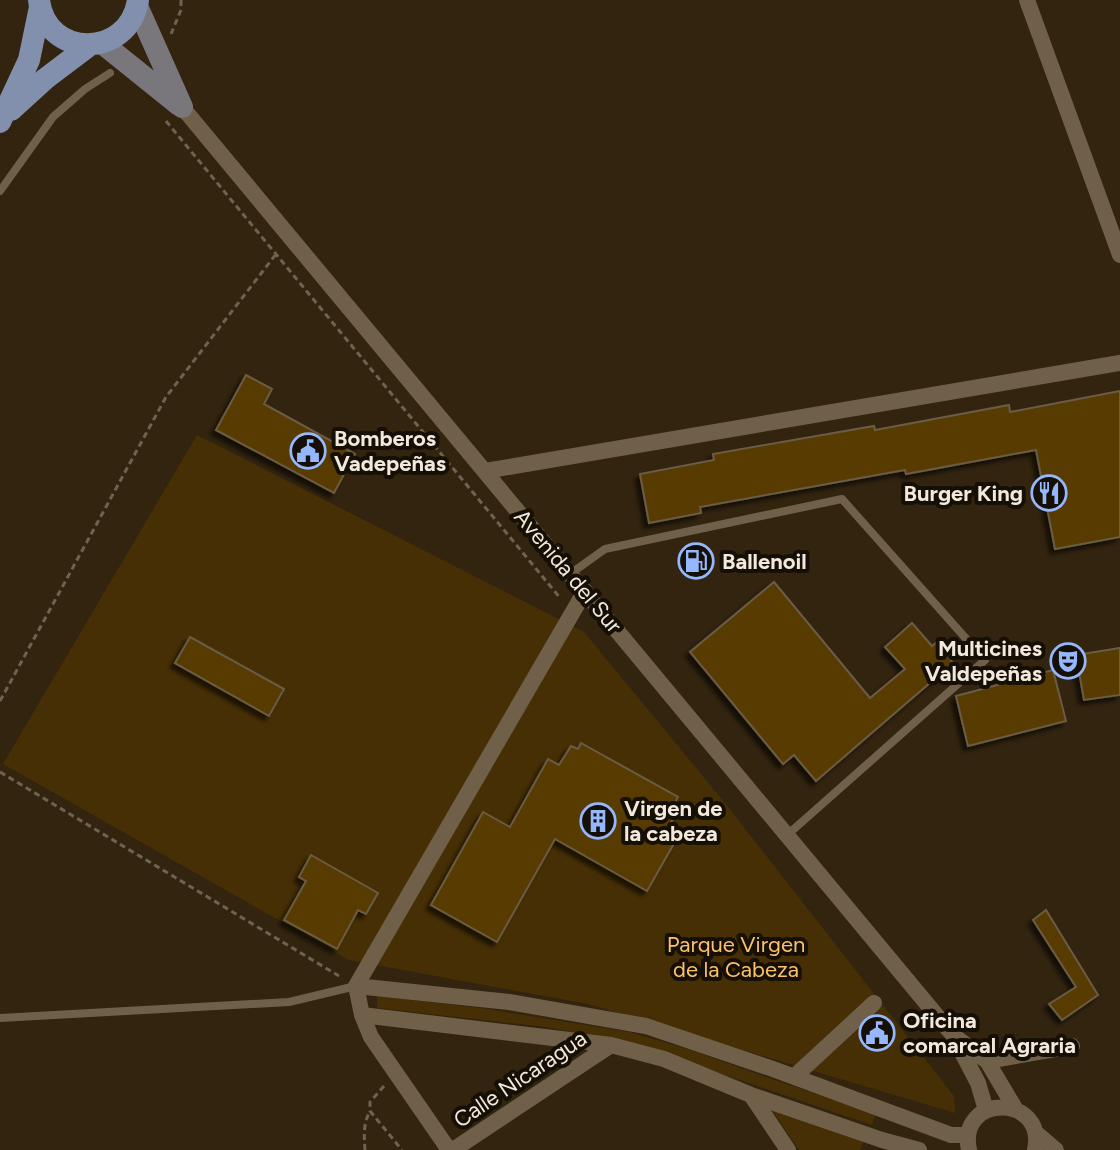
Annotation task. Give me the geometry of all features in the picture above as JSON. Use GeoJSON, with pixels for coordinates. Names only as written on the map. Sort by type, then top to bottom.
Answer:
{"type":"FeatureCollection","features":[{"type":"Feature","properties":{"kind":"main road","name":"Avenida del Sur"},"geometry":{"type":"LineString","coordinates":[[138,3],[182,107]]}},
{"type":"Feature","properties":{"kind":"main road"},"geometry":{"type":"LineString","coordinates":[[2,119],[45,79],[96,44],[115,37],[125,29],[138,3]]}},
{"type":"Feature","properties":{"kind":"main road"},"geometry":{"type":"LineString","coordinates":[[39,4],[47,23],[58,35],[73,43],[96,44]]}},
{"type":"Feature","properties":{"kind":"main road"},"geometry":{"type":"LineString","coordinates":[[2,119],[29,60],[39,4]]}},
{"type":"Feature","properties":{"kind":"main road","name":"Avenida del Sur"},"geometry":{"type":"LineString","coordinates":[[96,44],[182,107]]}},
{"type":"Feature","properties":{"kind":"street"},"geometry":{"type":"LineString","coordinates":[[1027,0],[1120,255]]}},
{"type":"Feature","properties":{"kind":"street","name":"Avenida del Sur"},"geometry":{"type":"LineString","coordinates":[[182,107],[786,836],[954,1036],[987,1061],[1016,1110],[1056,1150]]}},
{"type":"Feature","properties":{"kind":"street"},"geometry":{"type":"LineString","coordinates":[[485,471],[1120,363]]}},
{"type":"Feature","properties":{"kind":"street"},"geometry":{"type":"LineString","coordinates":[[451,1150],[371,1037],[362,1015],[356,986],[585,591]]}},
{"type":"Feature","properties":{"kind":"street"},"geometry":{"type":"LineString","coordinates":[[356,986],[509,1002],[646,1026],[795,1076],[968,1142],[971,1125],[986,1110],[996,1107],[1016,1110]]}},
{"type":"Feature","properties":{"kind":"street"},"geometry":{"type":"LineString","coordinates":[[795,1076],[874,1003]]}},
{"type":"Feature","properties":{"kind":"street"},"geometry":{"type":"LineString","coordinates":[[362,1015],[611,1045],[664,1059],[880,1145],[919,1150]]}},
{"type":"Feature","properties":{"kind":"street","name":"Avenida del Sur"},"geometry":{"type":"LineString","coordinates":[[954,1036],[978,1083],[986,1110]]}},
{"type":"Feature","properties":{"kind":"street","name":"Calle Nicaragua"},"geometry":{"type":"LineString","coordinates":[[451,1150],[611,1045]]}},
{"type":"Feature","properties":{"kind":"street"},"geometry":{"type":"LineString","coordinates":[[987,1061],[1072,1046]]}},
{"type":"Feature","properties":{"kind":"street"},"geometry":{"type":"LineString","coordinates":[[751,1095],[788,1150]]}},
{"type":"Feature","properties":{"kind":"street"},"geometry":{"type":"LineString","coordinates":[[880,1145],[891,1114]]}},
{"type":"Feature","properties":{"kind":"street"},"geometry":{"type":"LineString","coordinates":[[1035,1132],[1035,1150]]}},
{"type":"Feature","properties":{"kind":"lane"},"geometry":{"type":"LineString","coordinates":[[0,191],[53,117],[85,89],[110,73]]}},
{"type":"Feature","properties":{"kind":"lane"},"geometry":{"type":"LineString","coordinates":[[570,574],[605,549],[842,499],[985,660],[786,836]]}},
{"type":"Feature","properties":{"kind":"lane"},"geometry":{"type":"LineString","coordinates":[[0,1018],[289,1002],[356,986]]}},
{"type":"Feature","properties":{"kind":"path"},"geometry":{"type":"LineString","coordinates":[[161,59],[181,10],[181,0]]}},
{"type":"Feature","properties":{"kind":"path"},"geometry":{"type":"LineString","coordinates":[[160,113],[563,602]]}},
{"type":"Feature","properties":{"kind":"path"},"geometry":{"type":"LineString","coordinates":[[0,701],[166,397],[276,254]]}},
{"type":"Feature","properties":{"kind":"path"},"geometry":{"type":"LineString","coordinates":[[0,772],[356,986]]}},
{"type":"Feature","properties":{"kind":"path"},"geometry":{"type":"LineString","coordinates":[[365,1150],[370,1102],[397,1074]]}},
{"type":"Feature","properties":{"kind":"path"},"geometry":{"type":"LineString","coordinates":[[370,1111],[402,1150]]}},
{"type":"Feature","properties":{"kind":"green space","name":"Parque Virgen de la Cabeza"},"geometry":{"type":"Polygon","coordinates":[[[197,435],[584,632],[725,803],[954,1096],[955,1113],[588,1004],[349,960],[3,764],[197,435]]]}},
{"type":"Feature","properties":{"kind":"green space"},"geometry":{"type":"Polygon","coordinates":[[[377,996],[481,1008],[629,1032],[691,1050],[876,1114],[872,1125],[637,1045],[546,1027],[377,1008],[377,996]]]}},
{"type":"Feature","properties":{"kind":"green space"},"geometry":{"type":"Polygon","coordinates":[[[771,1109],[863,1142],[860,1150],[799,1150],[771,1109]]]}},
{"type":"Feature","properties":{"kind":"building"},"geometry":{"type":"Polygon","coordinates":[[[246,375],[272,389],[264,404],[355,454],[334,493],[216,430],[246,375]]]}},
{"type":"Feature","properties":{"kind":"building"},"geometry":{"type":"Polygon","coordinates":[[[1120,391],[1120,537],[1055,549],[1036,450],[700,507],[701,513],[649,523],[640,474],[714,460],[713,454],[874,426],[875,430],[1009,405],[1010,412],[1120,391]]]}},
{"type":"Feature","properties":{"kind":"building"},"geometry":{"type":"Polygon","coordinates":[[[774,582],[870,698],[905,669],[885,647],[912,623],[932,646],[937,642],[953,663],[816,781],[794,755],[783,764],[690,652],[774,582]]]}},
{"type":"Feature","properties":{"kind":"building"},"geometry":{"type":"Polygon","coordinates":[[[190,637],[284,689],[269,716],[175,663],[190,637]]]}},
{"type":"Feature","properties":{"kind":"building"},"geometry":{"type":"Polygon","coordinates":[[[1120,648],[1120,695],[1084,700],[1076,655],[1120,648]]]}},
{"type":"Feature","properties":{"kind":"building"},"geometry":{"type":"Polygon","coordinates":[[[1053,670],[1066,721],[968,746],[956,696],[1053,670]]]}},
{"type":"Feature","properties":{"kind":"building","name":"Virgen de la cabeza"},"geometry":{"type":"Polygon","coordinates":[[[581,743],[678,797],[674,804],[680,807],[669,826],[680,833],[647,891],[555,839],[497,942],[431,905],[483,812],[510,827],[548,759],[559,765],[571,746],[578,749],[581,743]]]}},
{"type":"Feature","properties":{"kind":"building"},"geometry":{"type":"Polygon","coordinates":[[[311,855],[378,893],[366,914],[358,910],[337,949],[284,920],[306,881],[299,877],[311,855]]]}},
{"type":"Feature","properties":{"kind":"building"},"geometry":{"type":"Polygon","coordinates":[[[1046,910],[1098,995],[1062,1020],[1049,1004],[1076,987],[1033,920],[1046,910]]]}},
{"type":"Feature","properties":{"kind":"place","name":"Bomberos Vadepeñas"},"geometry":{"type":"Point","coordinates":[308,451]}},
{"type":"Feature","properties":{"kind":"place","name":"Burger King"},"geometry":{"type":"Point","coordinates":[1049,493]}},
{"type":"Feature","properties":{"kind":"place","name":"Ballenoil"},"geometry":{"type":"Point","coordinates":[696,561]}},
{"type":"Feature","properties":{"kind":"place","name":"Multicines Valdepeñas"},"geometry":{"type":"Point","coordinates":[1068,661]}},
{"type":"Feature","properties":{"kind":"place","name":"Virgen de la cabeza"},"geometry":{"type":"Point","coordinates":[598,821]}},
{"type":"Feature","properties":{"kind":"place","name":"Oficina comarcal Agraria"},"geometry":{"type":"Point","coordinates":[877,1033]}}]}
